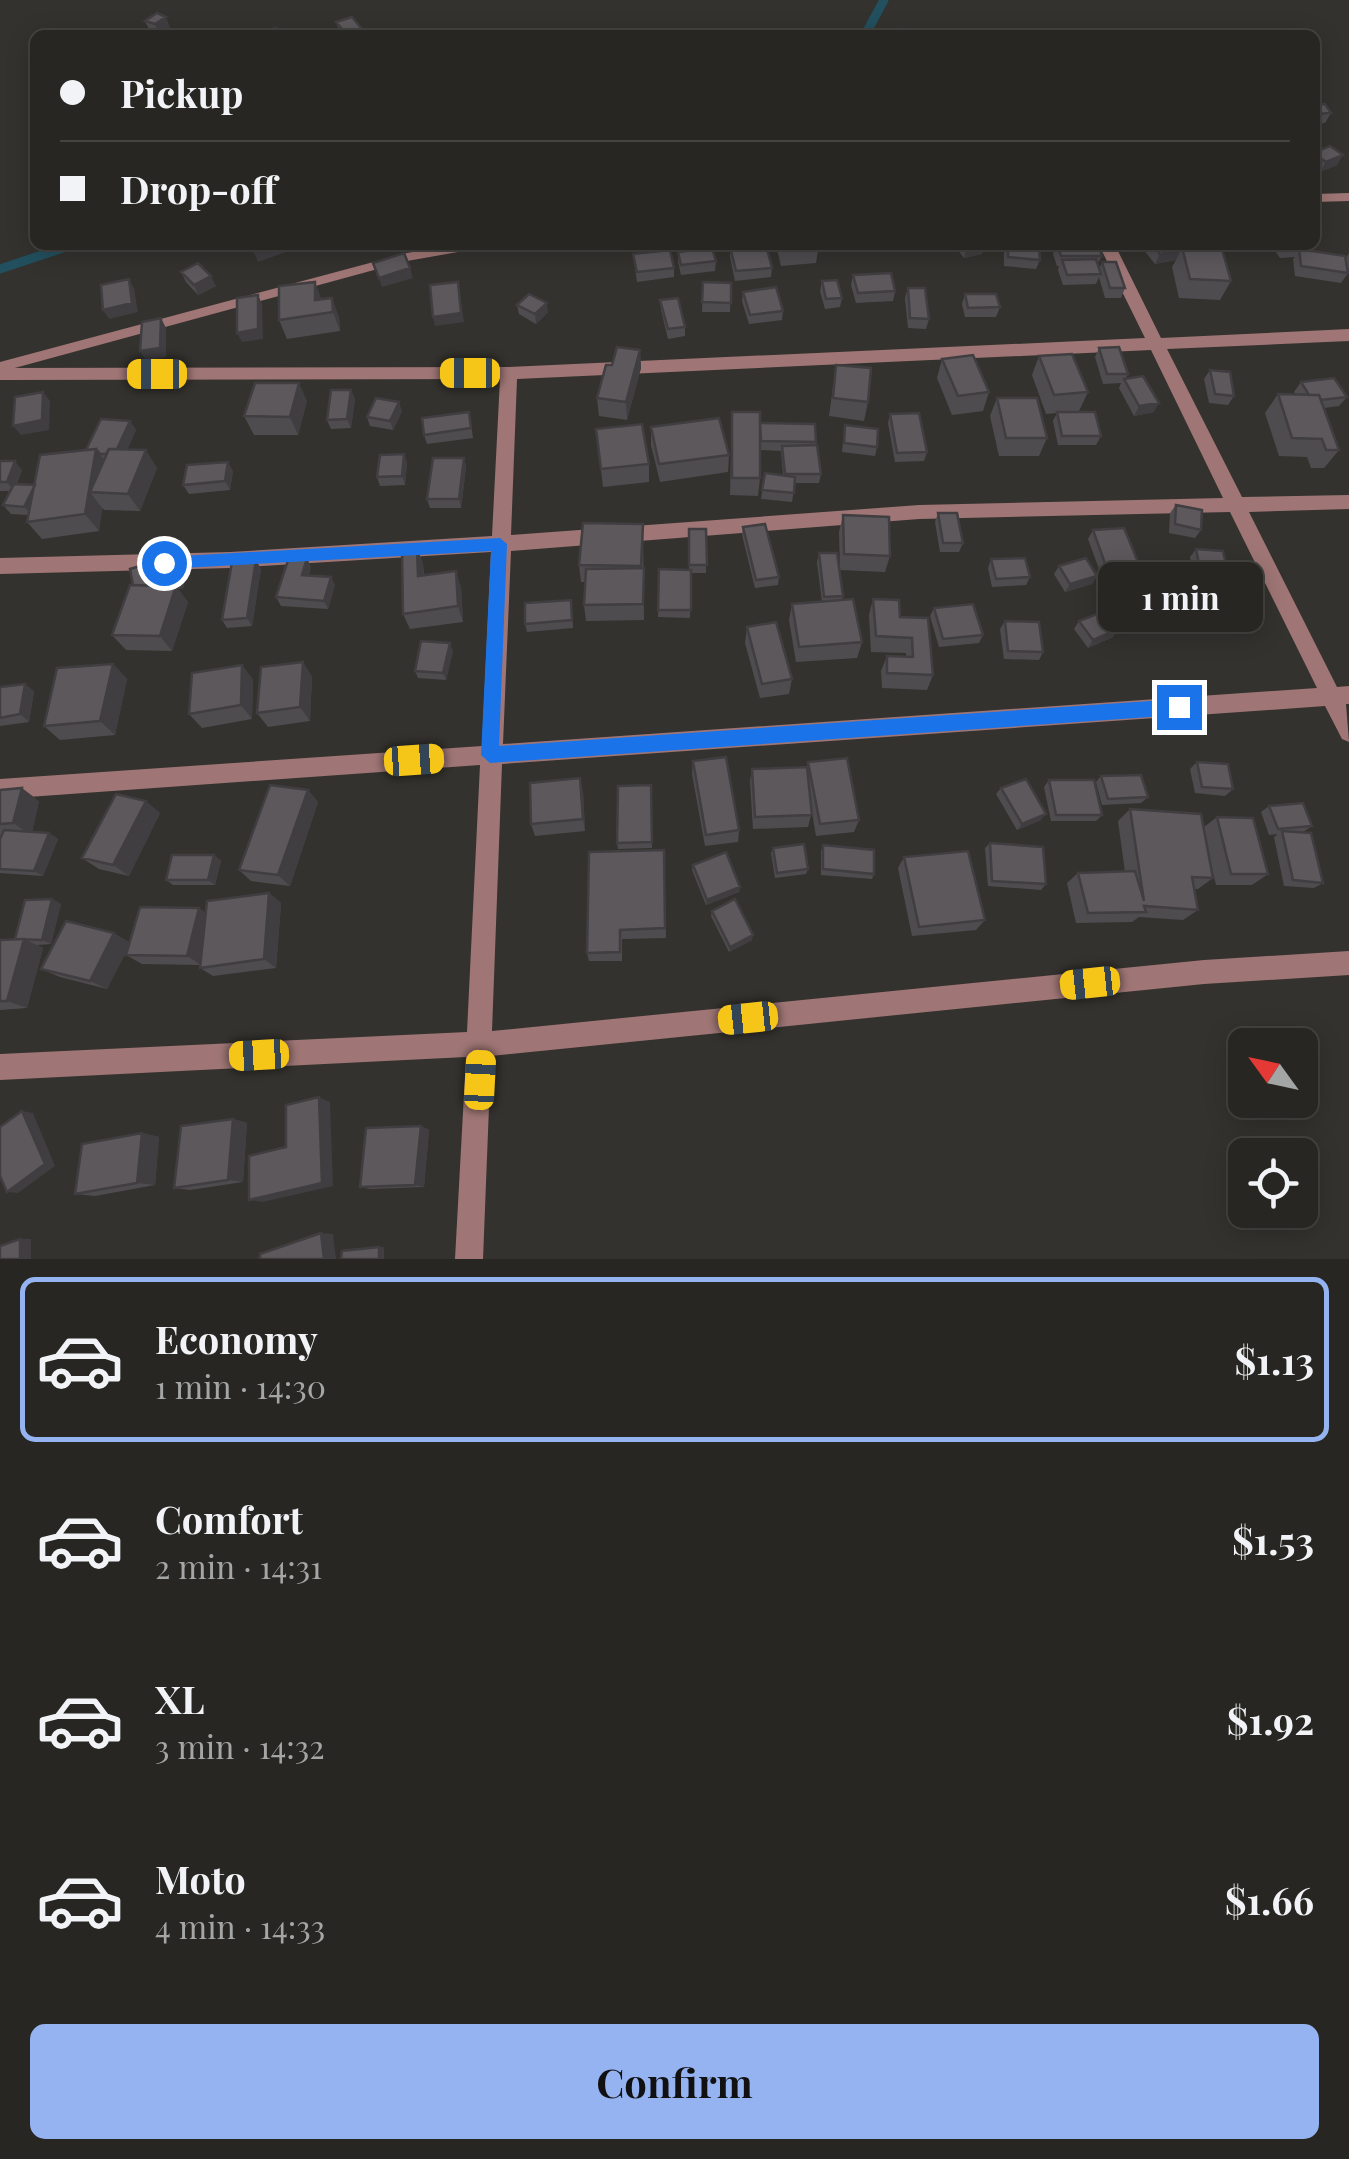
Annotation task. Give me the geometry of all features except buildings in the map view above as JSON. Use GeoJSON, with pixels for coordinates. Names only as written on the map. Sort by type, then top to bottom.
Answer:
{"type":"FeatureCollection","features":[{"type":"Feature","properties":{"kind":"street"},"geometry":{"type":"LineString","coordinates":[[1110,250],[1340,696],[1349,732]]}},
{"type":"Feature","properties":{"kind":"street"},"geometry":{"type":"LineString","coordinates":[[0,371],[509,373],[1349,335]]}},
{"type":"Feature","properties":{"kind":"street"},"geometry":{"type":"LineString","coordinates":[[468,1259],[482,1044],[490,755],[509,373]]}},
{"type":"Feature","properties":{"kind":"street"},"geometry":{"type":"LineString","coordinates":[[0,566],[127,565],[500,544],[923,512],[1091,505],[1349,502]]}},
{"type":"Feature","properties":{"kind":"street"},"geometry":{"type":"LineString","coordinates":[[0,789],[1340,696]]}},
{"type":"Feature","properties":{"kind":"street"},"geometry":{"type":"LineString","coordinates":[[0,1068],[482,1044],[1204,972],[1349,963]]}},
{"type":"Feature","properties":{"kind":"lane"},"geometry":{"type":"LineString","coordinates":[[1320,198],[1349,196]]}},
{"type":"Feature","properties":{"kind":"lane"},"geometry":{"type":"LineString","coordinates":[[0,371],[407,257],[447,250]]}},
{"type":"Feature","properties":{"kind":"waterway"},"geometry":{"type":"LineString","coordinates":[[868,30],[884,0]]}},
{"type":"Feature","properties":{"kind":"waterway"},"geometry":{"type":"LineString","coordinates":[[0,269],[57,250]]}},
{"type":"Feature","properties":{"kind":"route"},"geometry":{"type":"LineString","coordinates":[[164,563],[500,544],[490,755],[1179,707]]}}]}
